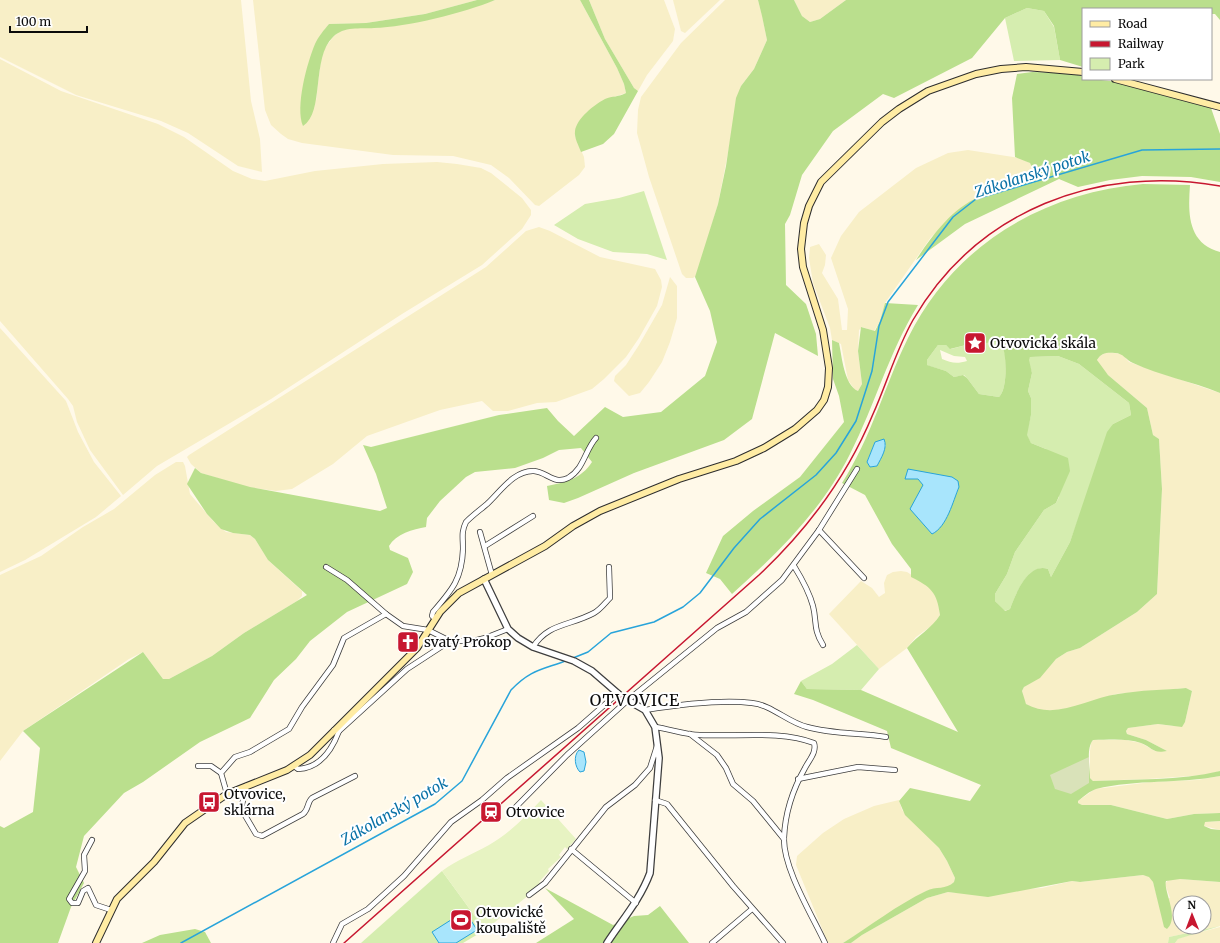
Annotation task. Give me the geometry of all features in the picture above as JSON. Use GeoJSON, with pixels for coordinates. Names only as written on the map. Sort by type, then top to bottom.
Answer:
{"type":"FeatureCollection","features":[{"type":"Feature","properties":{"kind":"main road"},"geometry":{"type":"LineString","coordinates":[[96,943],[111,910],[124,890],[154,862],[178,830],[227,794],[294,766],[310,755],[417,648],[435,619],[448,602],[459,593],[545,546],[573,526],[600,511],[679,479],[736,461],[764,448],[795,429],[817,410],[824,400],[828,387],[829,368],[823,330],[803,267],[801,249],[804,223],[810,202],[820,182],[882,122],[907,103],[928,92],[976,74],[1026,67],[1082,72]]}},
{"type":"Feature","properties":{"kind":"main road"},"geometry":{"type":"LineString","coordinates":[[1119,80],[1220,108]]}},
{"type":"Feature","properties":{"kind":"street"},"geometry":{"type":"LineString","coordinates":[[435,619],[432,616],[433,612],[457,583],[462,552],[462,530],[466,522],[510,481],[523,473],[538,472],[556,480],[568,478],[579,468],[592,442],[596,438]]}},
{"type":"Feature","properties":{"kind":"street"},"geometry":{"type":"LineString","coordinates":[[509,814],[567,755],[628,700],[717,628],[746,612],[782,580],[794,566],[819,530],[856,469]]}},
{"type":"Feature","properties":{"kind":"street"},"geometry":{"type":"LineString","coordinates":[[485,546],[533,516]]}},
{"type":"Feature","properties":{"kind":"street"},"geometry":{"type":"LineString","coordinates":[[819,530],[864,578]]}},
{"type":"Feature","properties":{"kind":"street"},"geometry":{"type":"LineString","coordinates":[[480,532],[492,575]]}},
{"type":"Feature","properties":{"kind":"street"},"geometry":{"type":"LineString","coordinates":[[794,566],[808,590],[814,607],[816,635],[823,645]]}},
{"type":"Feature","properties":{"kind":"street"},"geometry":{"type":"LineString","coordinates":[[326,567],[347,580],[386,614],[403,626],[428,630],[450,641]]}},
{"type":"Feature","properties":{"kind":"street"},"geometry":{"type":"LineString","coordinates":[[532,647],[539,637],[546,631],[593,614],[606,603],[610,598],[609,568]]}},
{"type":"Feature","properties":{"kind":"street"},"geometry":{"type":"LineString","coordinates":[[484,579],[508,629],[518,638],[532,647],[574,661],[592,671],[618,693],[645,710],[655,727],[659,758],[650,873],[644,889],[636,903],[607,943]]}},
{"type":"Feature","properties":{"kind":"street"},"geometry":{"type":"LineString","coordinates":[[221,773],[230,760],[255,749],[289,728],[302,706],[333,665],[344,638],[386,614]]}},
{"type":"Feature","properties":{"kind":"street"},"geometry":{"type":"LineString","coordinates":[[294,766],[298,769],[304,769],[319,762],[334,745],[336,730],[407,669],[450,641],[485,638],[508,629]]}},
{"type":"Feature","properties":{"kind":"street"},"geometry":{"type":"LineString","coordinates":[[333,943],[342,924],[368,909],[404,876],[451,822],[482,800],[507,778],[578,728],[618,693]]}},
{"type":"Feature","properties":{"kind":"street"},"geometry":{"type":"LineString","coordinates":[[645,710],[725,702],[752,703],[770,708],[784,718],[807,728],[886,737]]}},
{"type":"Feature","properties":{"kind":"street"},"geometry":{"type":"LineString","coordinates":[[655,727],[689,734],[757,735],[803,739],[814,743],[815,748],[813,754],[798,779],[787,813],[784,839],[786,853],[798,888],[824,943]]}},
{"type":"Feature","properties":{"kind":"street"},"geometry":{"type":"LineString","coordinates":[[689,734],[717,755],[726,768],[733,784],[753,801],[784,839]]}},
{"type":"Feature","properties":{"kind":"street"},"geometry":{"type":"LineString","coordinates":[[529,895],[545,883],[606,807],[635,786],[650,768],[657,745]]}},
{"type":"Feature","properties":{"kind":"street"},"geometry":{"type":"LineString","coordinates":[[198,766],[211,766],[221,773],[227,794]]}},
{"type":"Feature","properties":{"kind":"street"},"geometry":{"type":"LineString","coordinates":[[798,779],[858,767],[895,770]]}},
{"type":"Feature","properties":{"kind":"street"},"geometry":{"type":"LineString","coordinates":[[246,786],[242,805],[243,812],[256,834],[262,836],[306,812],[309,800],[312,798],[355,776]]}},
{"type":"Feature","properties":{"kind":"street"},"geometry":{"type":"LineString","coordinates":[[655,800],[667,804],[752,909],[783,943]]}},
{"type":"Feature","properties":{"kind":"street"},"geometry":{"type":"LineString","coordinates":[[92,840],[84,855],[85,871],[69,899],[72,903],[78,903],[83,891],[88,888],[96,905],[111,910]]}},
{"type":"Feature","properties":{"kind":"street"},"geometry":{"type":"LineString","coordinates":[[571,849],[636,903]]}},
{"type":"Feature","properties":{"kind":"street"},"geometry":{"type":"LineString","coordinates":[[712,943],[752,909]]}},
{"type":"Feature","properties":{"kind":"shaded area"},"geometry":{"type":"Polygon","coordinates":[[[0,0],[241,0],[251,101],[260,139],[262,172],[238,166],[188,133],[161,121],[76,95],[0,57],[0,0]]]}},
{"type":"Feature","properties":{"kind":"shaded area"},"geometry":{"type":"Polygon","coordinates":[[[253,0],[477,0],[425,14],[366,23],[329,24],[316,43],[316,101],[321,58],[325,48],[333,37],[340,31],[351,28],[375,28],[431,19],[495,0],[580,0],[617,68],[626,93],[607,99],[587,113],[575,136],[584,157],[585,167],[579,175],[539,206],[535,205],[509,178],[491,165],[453,156],[393,155],[302,143],[288,139],[281,134],[271,125],[265,110],[253,0]]]}},
{"type":"Feature","properties":{"kind":"shaded area"},"geometry":{"type":"Polygon","coordinates":[[[589,0],[664,0],[675,29],[673,41],[647,75],[638,91],[634,88],[605,39],[589,0]]]}},
{"type":"Feature","properties":{"kind":"shaded area"},"geometry":{"type":"Polygon","coordinates":[[[673,0],[720,0],[685,33],[681,31],[673,0]]]}},
{"type":"Feature","properties":{"kind":"shaded area"},"geometry":{"type":"Polygon","coordinates":[[[725,0],[758,0],[767,40],[754,69],[741,86],[718,204],[697,275],[693,278],[686,278],[682,274],[649,177],[637,133],[638,110],[641,97],[681,43],[725,0]]]}},
{"type":"Feature","properties":{"kind":"shaded area"},"geometry":{"type":"Polygon","coordinates":[[[794,0],[846,0],[820,19],[810,22],[802,16],[794,0]]]}},
{"type":"Feature","properties":{"kind":"shaded area"},"geometry":{"type":"Polygon","coordinates":[[[0,59],[61,91],[158,124],[184,137],[233,171],[252,179],[265,181],[315,171],[383,164],[437,162],[457,164],[481,168],[491,173],[522,198],[531,210],[531,215],[522,229],[482,265],[402,314],[271,399],[157,466],[123,495],[90,450],[77,422],[73,406],[0,321],[0,59]]]}},
{"type":"Feature","properties":{"kind":"shaded area"},"geometry":{"type":"Polygon","coordinates":[[[968,150],[1020,158],[1030,163],[1034,172],[1029,180],[1016,187],[979,197],[931,237],[885,303],[880,321],[874,331],[862,327],[859,330],[858,351],[862,384],[858,391],[855,390],[848,380],[841,344],[832,340],[830,328],[813,283],[809,258],[810,247],[819,244],[826,255],[822,273],[838,299],[842,330],[847,330],[848,309],[831,258],[841,236],[859,212],[916,168],[948,153],[968,150]]]}},
{"type":"Feature","properties":{"kind":"shaded area"},"geometry":{"type":"Polygon","coordinates":[[[539,227],[550,231],[600,257],[655,269],[661,280],[662,287],[657,306],[639,338],[626,357],[592,389],[556,402],[537,403],[508,411],[493,411],[482,401],[440,410],[367,436],[333,464],[292,489],[276,491],[247,487],[201,473],[191,464],[187,457],[189,455],[486,267],[526,231],[539,227]]]}},
{"type":"Feature","properties":{"kind":"shaded area"},"geometry":{"type":"Polygon","coordinates":[[[670,277],[677,286],[677,318],[670,342],[662,362],[649,382],[640,393],[629,396],[614,381],[615,376],[626,365],[662,305],[670,277]]]}},
{"type":"Feature","properties":{"kind":"shaded area"},"geometry":{"type":"Polygon","coordinates":[[[0,328],[66,401],[78,432],[94,462],[121,496],[96,517],[25,560],[0,572],[0,328]]]}},
{"type":"Feature","properties":{"kind":"shaded area"},"geometry":{"type":"Polygon","coordinates":[[[1106,352],[1122,354],[1129,362],[1220,393],[1220,771],[1206,775],[1093,781],[1090,778],[1090,751],[1093,740],[1126,740],[1141,743],[1155,751],[1167,751],[1146,740],[1127,734],[1126,731],[1128,728],[1158,724],[1173,726],[1185,722],[1192,691],[1186,688],[1116,694],[1067,709],[1047,711],[1035,709],[1026,704],[1023,698],[1022,691],[1024,687],[1056,659],[1067,652],[1080,648],[1137,612],[1157,594],[1162,489],[1159,439],[1153,435],[1147,408],[1108,375],[1099,365],[1097,360],[1106,352]]]}},
{"type":"Feature","properties":{"kind":"shaded area"},"geometry":{"type":"Polygon","coordinates":[[[176,462],[183,462],[190,494],[214,522],[226,532],[250,535],[255,539],[269,561],[302,591],[302,596],[297,601],[244,633],[212,656],[169,679],[163,679],[143,652],[129,659],[23,731],[0,761],[0,575],[41,556],[83,527],[114,509],[155,475],[176,462]]]}},
{"type":"Feature","properties":{"kind":"shaded area"},"geometry":{"type":"Polygon","coordinates":[[[893,572],[907,572],[931,588],[938,601],[940,615],[934,624],[916,637],[907,648],[879,669],[829,614],[861,581],[872,588],[879,597],[885,593],[884,583],[887,575],[893,572]]]}},
{"type":"Feature","properties":{"kind":"shaded area"},"geometry":{"type":"Polygon","coordinates":[[[1220,776],[1220,813],[1194,814],[1167,819],[1111,805],[1082,805],[1078,803],[1078,801],[1095,789],[1151,782],[1197,780],[1220,776]]]}},
{"type":"Feature","properties":{"kind":"shaded area"},"geometry":{"type":"Polygon","coordinates":[[[899,800],[902,810],[939,848],[955,878],[954,882],[947,888],[926,891],[843,943],[828,943],[796,865],[797,856],[823,833],[844,819],[874,806],[899,800]]]}},
{"type":"Feature","properties":{"kind":"shaded area"},"geometry":{"type":"Polygon","coordinates":[[[1220,821],[1220,830],[1204,826],[1204,822],[1220,821]]]}},
{"type":"Feature","properties":{"kind":"shaded area"},"geometry":{"type":"Polygon","coordinates":[[[1143,875],[1149,876],[1153,882],[1158,900],[1170,898],[1165,884],[1169,879],[1220,882],[1220,926],[1212,928],[1212,895],[1172,895],[1172,935],[1178,935],[1169,937],[1168,943],[851,943],[862,935],[927,898],[948,892],[957,893],[1042,888],[1072,881],[1080,882],[1143,875]]]}},
{"type":"Feature","properties":{"kind":"shaded area"},"geometry":{"type":"Polygon","coordinates":[[[1220,927],[1220,943],[1175,943],[1178,939],[1190,935],[1212,935],[1212,929],[1220,927]]]}},
{"type":"Feature","properties":{"kind":"green space"},"geometry":{"type":"Polygon","coordinates":[[[477,0],[495,0],[468,10],[419,22],[387,27],[352,29],[337,33],[326,46],[322,58],[314,109],[310,119],[303,126],[300,108],[306,73],[315,44],[319,36],[329,24],[366,23],[425,14],[477,0]]]}},
{"type":"Feature","properties":{"kind":"green space"},"geometry":{"type":"Polygon","coordinates":[[[580,0],[589,0],[605,39],[634,88],[638,91],[614,134],[603,144],[581,152],[576,139],[575,131],[576,126],[582,117],[591,108],[605,99],[626,93],[617,68],[580,0]]]}},
{"type":"Feature","properties":{"kind":"green space"},"geometry":{"type":"Polygon","coordinates":[[[758,0],[794,0],[802,16],[810,22],[820,19],[846,0],[1220,0],[1220,20],[1215,14],[1212,14],[1212,8],[1082,8],[1082,67],[1060,60],[1054,26],[1044,11],[1027,8],[1005,18],[972,58],[894,98],[883,94],[833,131],[802,175],[790,215],[785,224],[786,285],[806,304],[816,334],[818,356],[775,333],[752,419],[724,440],[634,473],[564,503],[549,500],[547,486],[572,479],[588,468],[592,462],[581,448],[559,450],[543,458],[515,468],[475,472],[466,477],[440,501],[427,518],[426,527],[400,535],[389,546],[390,550],[408,558],[413,572],[407,584],[347,612],[310,641],[296,659],[274,680],[250,718],[200,742],[143,782],[124,793],[84,836],[76,867],[84,883],[71,907],[58,943],[0,943],[0,826],[4,828],[33,812],[40,748],[23,731],[143,652],[163,679],[169,679],[212,656],[244,633],[307,595],[268,560],[255,539],[250,535],[233,533],[221,529],[207,514],[187,484],[195,468],[201,473],[250,487],[380,511],[387,508],[376,474],[363,445],[371,447],[499,415],[547,408],[574,436],[605,407],[623,417],[661,412],[705,376],[717,342],[710,311],[695,277],[718,204],[726,166],[736,98],[741,86],[754,69],[767,40],[758,0]]]}},
{"type":"Feature","properties":{"kind":"green space"},"geometry":{"type":"Polygon","coordinates":[[[1027,8],[1044,11],[1054,27],[1060,60],[1014,61],[1005,18],[1027,8]]]}},
{"type":"Feature","properties":{"kind":"green space"},"geometry":{"type":"Polygon","coordinates":[[[1032,72],[1067,73],[1082,76],[1082,80],[1099,80],[1132,85],[1211,108],[1220,134],[1220,182],[1191,177],[1142,176],[1110,180],[1078,187],[1059,179],[965,224],[916,260],[943,224],[969,202],[986,194],[1023,184],[1034,172],[1030,163],[1015,157],[1012,98],[1017,74],[1032,72]]]}},
{"type":"Feature","properties":{"kind":"green space"},"geometry":{"type":"Polygon","coordinates":[[[1143,184],[1190,185],[1190,216],[1195,234],[1201,242],[1209,248],[1220,252],[1220,393],[1144,368],[1131,362],[1118,353],[1104,354],[1097,360],[1108,375],[1147,408],[1153,435],[1159,439],[1162,489],[1157,594],[1137,612],[1080,648],[1067,652],[1056,659],[1040,678],[1024,687],[1022,691],[1026,704],[1037,709],[1049,710],[1072,707],[1106,696],[1127,693],[1186,688],[1192,691],[1185,722],[1182,727],[1158,724],[1128,728],[1126,731],[1127,734],[1146,740],[1167,751],[1159,752],[1141,743],[1130,740],[1093,740],[1089,753],[1090,778],[1093,781],[1156,779],[1220,771],[1220,776],[1111,786],[1094,790],[1078,801],[1078,803],[1082,805],[1111,805],[1167,819],[1194,814],[1220,813],[1220,821],[1205,822],[1204,826],[1211,829],[1220,830],[1220,882],[1180,879],[1166,881],[1172,911],[1171,924],[1167,929],[1164,927],[1153,882],[1149,877],[1143,875],[1080,882],[1072,881],[988,897],[948,892],[927,898],[862,935],[851,943],[843,943],[915,897],[930,890],[948,886],[954,882],[955,878],[939,848],[905,815],[899,801],[910,788],[970,801],[981,785],[891,748],[887,731],[813,700],[794,694],[801,681],[807,689],[861,690],[958,732],[907,648],[937,620],[940,615],[935,596],[928,587],[911,577],[911,569],[892,544],[865,495],[842,483],[862,447],[908,338],[927,305],[950,276],[976,251],[1005,230],[1036,212],[1070,199],[1106,189],[1143,184]],[[1001,342],[970,344],[950,349],[946,345],[938,345],[927,360],[927,365],[946,371],[954,377],[963,375],[979,394],[999,397],[1004,386],[1006,370],[1001,342]],[[1058,356],[1030,357],[1029,360],[1032,373],[1028,391],[1031,398],[1031,415],[1027,435],[1031,443],[1068,458],[1070,471],[1056,503],[1044,510],[1015,552],[1007,574],[995,594],[995,601],[1005,611],[1010,609],[1023,581],[1034,570],[1041,568],[1048,569],[1051,577],[1070,542],[1107,432],[1113,424],[1131,415],[1129,403],[1079,364],[1058,356]],[[875,442],[867,462],[870,467],[877,466],[886,445],[875,442]]]}},
{"type":"Feature","properties":{"kind":"green space"},"geometry":{"type":"Polygon","coordinates":[[[644,191],[667,260],[647,254],[613,252],[578,239],[554,225],[585,204],[619,198],[644,191]]]}},
{"type":"Feature","properties":{"kind":"green space"},"geometry":{"type":"Polygon","coordinates":[[[885,303],[918,305],[890,360],[850,454],[826,494],[798,530],[766,563],[732,594],[720,579],[706,573],[723,536],[753,511],[800,477],[844,422],[839,396],[833,379],[832,340],[839,343],[847,377],[853,388],[858,391],[862,384],[858,351],[861,327],[875,331],[880,321],[885,303]]]}},
{"type":"Feature","properties":{"kind":"green space"},"geometry":{"type":"Polygon","coordinates":[[[1002,342],[1005,354],[1006,370],[1004,386],[999,397],[979,394],[964,375],[954,377],[946,371],[926,365],[927,360],[938,345],[946,345],[951,349],[970,344],[1002,342]],[[940,350],[942,359],[957,363],[967,361],[965,357],[954,356],[940,350]]]}},
{"type":"Feature","properties":{"kind":"green space"},"geometry":{"type":"Polygon","coordinates":[[[1058,356],[1079,364],[1129,403],[1131,415],[1113,424],[1070,542],[1051,577],[1048,569],[1041,568],[1034,570],[1023,582],[1010,609],[1004,611],[995,601],[995,594],[1007,574],[1015,552],[1044,510],[1056,503],[1059,497],[1046,449],[1031,443],[1026,435],[1031,415],[1031,398],[1028,391],[1032,373],[1028,360],[1030,357],[1058,356]]]}},
{"type":"Feature","properties":{"kind":"green space"},"geometry":{"type":"Polygon","coordinates":[[[857,645],[879,669],[861,690],[807,689],[801,681],[832,664],[857,645]]]}},
{"type":"Feature","properties":{"kind":"green space"},"geometry":{"type":"Polygon","coordinates":[[[1089,757],[1089,783],[1071,794],[1055,789],[1050,775],[1089,757]]]}},
{"type":"Feature","properties":{"kind":"green space"},"geometry":{"type":"Polygon","coordinates":[[[541,800],[576,839],[567,849],[565,847],[559,855],[561,857],[548,869],[549,871],[539,882],[541,883],[534,891],[485,930],[442,871],[504,835],[523,819],[541,800]]]}},
{"type":"Feature","properties":{"kind":"green space"},"geometry":{"type":"Polygon","coordinates":[[[442,871],[485,930],[463,943],[361,943],[442,871]]]}},
{"type":"Feature","properties":{"kind":"green space"},"geometry":{"type":"Polygon","coordinates":[[[545,888],[613,925],[634,916],[648,915],[660,906],[689,943],[536,943],[574,919],[545,888]]]}},
{"type":"Feature","properties":{"kind":"green space"},"geometry":{"type":"Polygon","coordinates":[[[195,929],[205,932],[211,943],[142,943],[160,935],[195,929]]]}},
{"type":"Feature","properties":{"kind":"green space"},"geometry":{"type":"Polygon","coordinates":[[[1191,935],[1178,939],[1175,943],[1168,943],[1169,937],[1191,935]]]}},
{"type":"Feature","properties":{"kind":"water"},"geometry":{"type":"Polygon","coordinates":[[[884,439],[885,449],[877,466],[870,467],[867,462],[875,442],[884,439]]]}},
{"type":"Feature","properties":{"kind":"water"},"geometry":{"type":"Polygon","coordinates":[[[908,469],[952,477],[958,481],[959,487],[946,520],[937,531],[932,534],[910,509],[923,485],[918,479],[905,479],[908,469]]]}},
{"type":"Feature","properties":{"kind":"water"},"geometry":{"type":"Polygon","coordinates":[[[579,750],[584,752],[586,762],[584,771],[580,772],[575,761],[579,750]]]}},
{"type":"Feature","properties":{"kind":"water","name":"Otvovické koupaliště"},"geometry":{"type":"Polygon","coordinates":[[[465,911],[477,930],[456,943],[439,943],[432,932],[465,911]]]}},
{"type":"Feature","properties":{"kind":"waterway","name":"Zákolanský potok"},"geometry":{"type":"LineString","coordinates":[[573,658],[588,652],[611,633],[654,622],[683,607],[700,593],[734,548],[760,519],[816,475],[836,453],[856,421],[872,371],[879,326],[888,302],[953,217],[976,199],[1142,150],[1220,149]]}},
{"type":"Feature","properties":{"kind":"waterway","name":"Zákolanský potok"},"geometry":{"type":"LineString","coordinates":[[181,943],[435,804],[462,781],[511,690],[531,674],[568,660]]}},
{"type":"Feature","properties":{"kind":"railway"},"geometry":{"type":"LineString","coordinates":[[344,943],[759,575],[794,539],[825,501],[863,437],[913,320],[940,282],[971,250],[1006,223],[1045,204],[1086,190],[1130,182],[1174,181],[1220,186]]}},
{"type":"Feature","properties":{"kind":"place","name":"Otvovická skála"},"geometry":{"type":"Point","coordinates":[975,343]}},
{"type":"Feature","properties":{"kind":"place","name":"svatý Prokop"},"geometry":{"type":"Point","coordinates":[408,642]}},
{"type":"Feature","properties":{"kind":"place","name":"Otvovice, sklárna"},"geometry":{"type":"Point","coordinates":[209,802]}},
{"type":"Feature","properties":{"kind":"place","name":"Otvovice"},"geometry":{"type":"Point","coordinates":[491,812]}},
{"type":"Feature","properties":{"kind":"place","name":"Otvovické koupaliště"},"geometry":{"type":"Point","coordinates":[461,920]}},
{"type":"Feature","properties":{"kind":"district","name":"OTVOVICE"},"geometry":{"type":"Point","coordinates":[635,700]}}]}
